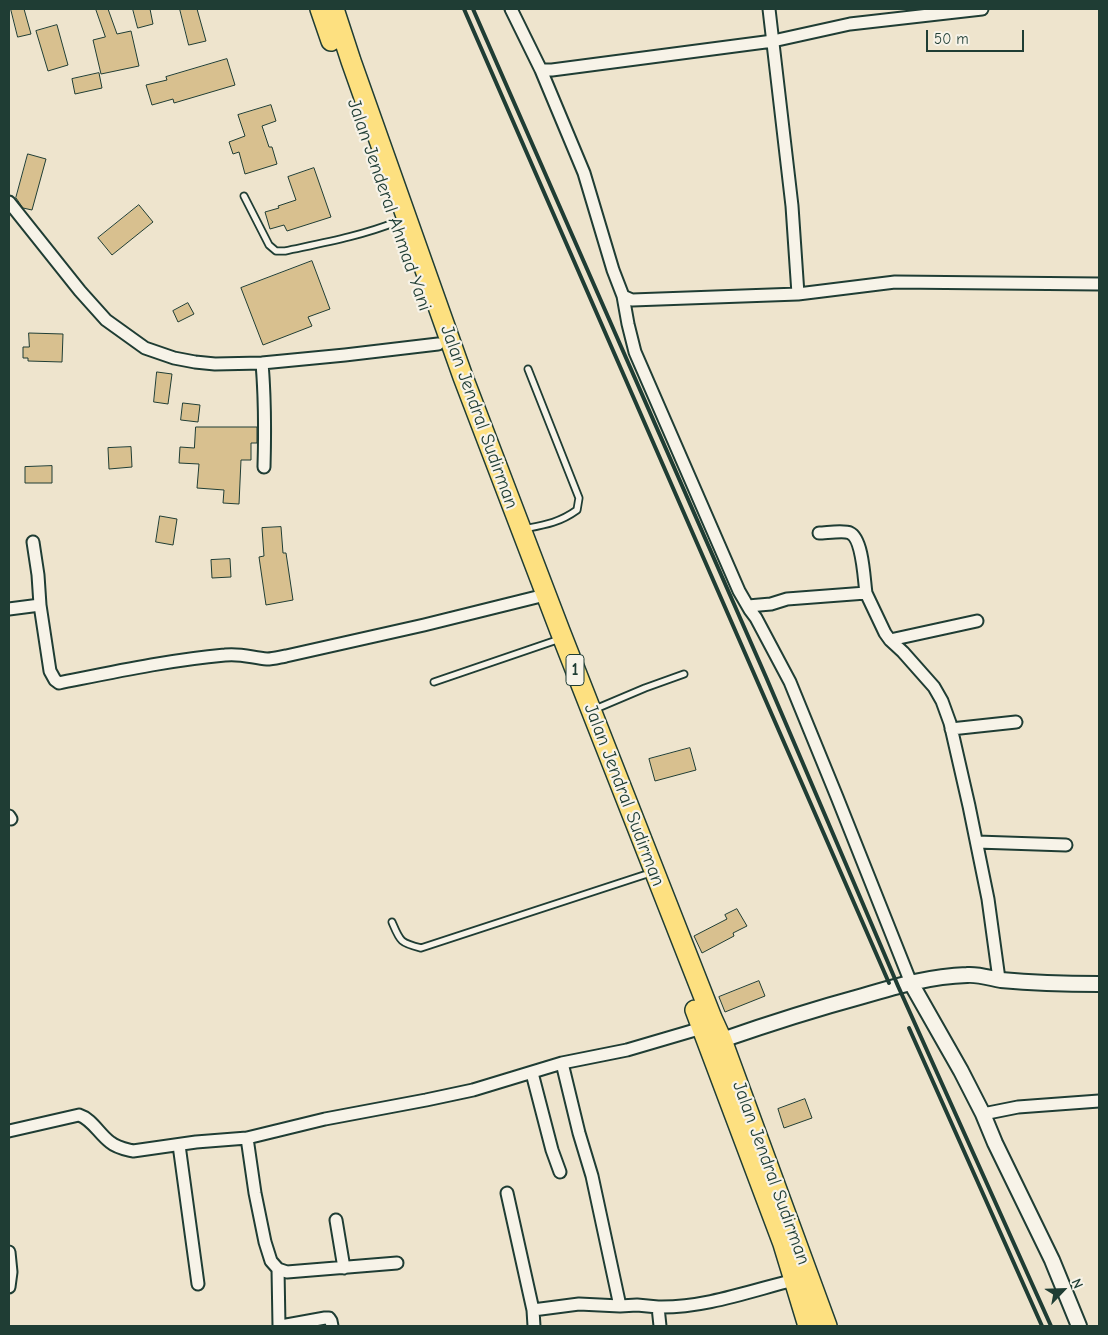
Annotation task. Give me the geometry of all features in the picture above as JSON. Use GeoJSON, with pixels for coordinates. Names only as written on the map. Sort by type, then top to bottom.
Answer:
{"type":"FeatureCollection","features":[{"type":"Feature","properties":{"kind":"highway","name":"Jalan Jenderal Ahmad Yani"},"geometry":{"type":"LineString","coordinates":[[320,9],[438,344],[668,934],[783,1244],[808,1326]]}},
{"type":"Feature","properties":{"kind":"highway","name":"Jalan Jendral Sudirman"},"geometry":{"type":"LineString","coordinates":[[334,9],[460,368],[591,711],[722,1040],[827,1326]]}},
{"type":"Feature","properties":{"kind":"street"},"geometry":{"type":"LineString","coordinates":[[511,9],[541,70],[584,173],[613,270],[623,296],[635,352],[669,434],[735,583],[790,682],[838,797],[911,983],[983,1114],[995,1143],[1052,1260],[1079,1326]]}},
{"type":"Feature","properties":{"kind":"street"},"geometry":{"type":"LineString","coordinates":[[769,9],[792,206],[798,294]]}},
{"type":"Feature","properties":{"kind":"street"},"geometry":{"type":"LineString","coordinates":[[541,70],[773,41],[909,13],[982,9]]}},
{"type":"Feature","properties":{"kind":"street"},"geometry":{"type":"LineString","coordinates":[[9,202],[106,320],[145,348],[174,358],[215,364],[262,363],[438,344]]}},
{"type":"Feature","properties":{"kind":"street"},"geometry":{"type":"LineString","coordinates":[[623,296],[632,300],[798,294],[895,282],[1099,284]]}},
{"type":"Feature","properties":{"kind":"street"},"geometry":{"type":"LineString","coordinates":[[262,363],[265,419],[264,467]]}},
{"type":"Feature","properties":{"kind":"street"},"geometry":{"type":"LineString","coordinates":[[819,533],[850,533],[855,537],[860,546],[866,593],[885,633],[934,687],[942,701],[960,762],[977,842],[988,899],[999,979]]}},
{"type":"Feature","properties":{"kind":"street"},"geometry":{"type":"LineString","coordinates":[[33,542],[50,671],[58,683],[109,672],[200,657],[228,654],[268,659],[286,656],[537,597]]}},
{"type":"Feature","properties":{"kind":"street"},"geometry":{"type":"LineString","coordinates":[[748,606],[771,604],[787,599],[866,593]]}},
{"type":"Feature","properties":{"kind":"street"},"geometry":{"type":"LineString","coordinates":[[9,609],[40,605]]}},
{"type":"Feature","properties":{"kind":"street"},"geometry":{"type":"LineString","coordinates":[[890,640],[977,621]]}},
{"type":"Feature","properties":{"kind":"street"},"geometry":{"type":"LineString","coordinates":[[951,729],[1016,722]]}},
{"type":"Feature","properties":{"kind":"street"},"geometry":{"type":"LineString","coordinates":[[977,842],[1066,845]]}},
{"type":"Feature","properties":{"kind":"street"},"geometry":{"type":"LineString","coordinates":[[722,1040],[835,1004],[938,977],[970,974],[999,979],[1099,984]]}},
{"type":"Feature","properties":{"kind":"street"},"geometry":{"type":"LineString","coordinates":[[9,1131],[79,1115],[85,1117],[110,1142],[133,1151],[248,1138],[325,1119],[473,1090],[562,1064],[627,1050],[702,1028]]}},
{"type":"Feature","properties":{"kind":"street"},"geometry":{"type":"LineString","coordinates":[[562,1064],[592,1176],[620,1306]]}},
{"type":"Feature","properties":{"kind":"street"},"geometry":{"type":"LineString","coordinates":[[532,1073],[552,1150],[560,1172]]}},
{"type":"Feature","properties":{"kind":"street"},"geometry":{"type":"LineString","coordinates":[[983,1114],[1018,1106],[1099,1101]]}},
{"type":"Feature","properties":{"kind":"street"},"geometry":{"type":"LineString","coordinates":[[248,1138],[255,1193],[265,1242],[271,1261],[278,1269],[287,1272],[397,1263]]}},
{"type":"Feature","properties":{"kind":"street"},"geometry":{"type":"LineString","coordinates":[[179,1145],[198,1284]]}},
{"type":"Feature","properties":{"kind":"street"},"geometry":{"type":"LineString","coordinates":[[507,1193],[533,1310],[534,1326]]}},
{"type":"Feature","properties":{"kind":"street"},"geometry":{"type":"LineString","coordinates":[[336,1220],[344,1268]]}},
{"type":"Feature","properties":{"kind":"street"},"geometry":{"type":"LineString","coordinates":[[9,1252],[11,1272],[9,1287]]}},
{"type":"Feature","properties":{"kind":"street"},"geometry":{"type":"LineString","coordinates":[[278,1269],[280,1326],[325,1318],[329,1318],[332,1326]]}},
{"type":"Feature","properties":{"kind":"street"},"geometry":{"type":"LineString","coordinates":[[533,1310],[579,1304],[637,1305],[669,1308],[711,1302],[794,1280]]}},
{"type":"Feature","properties":{"kind":"street"},"geometry":{"type":"LineString","coordinates":[[658,1307],[660,1326]]}},
{"type":"Feature","properties":{"kind":"lane"},"geometry":{"type":"LineString","coordinates":[[244,196],[269,245],[276,251],[285,251],[342,238],[382,228],[396,222]]}},
{"type":"Feature","properties":{"kind":"lane"},"geometry":{"type":"LineString","coordinates":[[521,529],[553,523],[567,517],[577,510],[579,498],[528,369]]}},
{"type":"Feature","properties":{"kind":"lane"},"geometry":{"type":"LineString","coordinates":[[434,682],[554,641]]}},
{"type":"Feature","properties":{"kind":"lane"},"geometry":{"type":"LineString","coordinates":[[591,711],[684,674]]}},
{"type":"Feature","properties":{"kind":"lane"},"geometry":{"type":"LineString","coordinates":[[392,922],[399,939],[408,945],[421,948],[644,875]]}},
{"type":"Feature","properties":{"kind":"building"},"geometry":{"type":"Polygon","coordinates":[[[11,9],[24,9],[31,34],[18,37],[11,9]]]}},
{"type":"Feature","properties":{"kind":"building"},"geometry":{"type":"Polygon","coordinates":[[[96,9],[108,9],[117,34],[131,31],[139,66],[101,74],[93,40],[105,37],[96,9]]]}},
{"type":"Feature","properties":{"kind":"building"},"geometry":{"type":"Polygon","coordinates":[[[133,9],[150,9],[153,24],[138,28],[133,9]]]}},
{"type":"Feature","properties":{"kind":"building"},"geometry":{"type":"Polygon","coordinates":[[[180,9],[197,9],[206,41],[189,45],[180,9]]]}},
{"type":"Feature","properties":{"kind":"building"},"geometry":{"type":"Polygon","coordinates":[[[57,25],[68,65],[48,71],[36,31],[57,25]]]}},
{"type":"Feature","properties":{"kind":"building"},"geometry":{"type":"Polygon","coordinates":[[[227,59],[235,85],[174,103],[173,99],[152,105],[146,85],[167,80],[166,77],[227,59]]]}},
{"type":"Feature","properties":{"kind":"building"},"geometry":{"type":"Polygon","coordinates":[[[99,73],[102,88],[75,94],[72,79],[99,73]]]}},
{"type":"Feature","properties":{"kind":"building"},"geometry":{"type":"Polygon","coordinates":[[[271,105],[276,121],[262,126],[269,147],[272,147],[277,164],[245,174],[239,152],[233,154],[229,142],[245,136],[238,115],[271,105]]]}},
{"type":"Feature","properties":{"kind":"building"},"geometry":{"type":"Polygon","coordinates":[[[28,154],[46,159],[32,210],[23,208],[16,198],[28,154]]]}},
{"type":"Feature","properties":{"kind":"building"},"geometry":{"type":"Polygon","coordinates":[[[314,168],[331,217],[287,231],[284,225],[270,229],[265,212],[296,200],[288,177],[314,168]]]}},
{"type":"Feature","properties":{"kind":"building"},"geometry":{"type":"Polygon","coordinates":[[[139,205],[153,222],[112,255],[98,238],[139,205]]]}},
{"type":"Feature","properties":{"kind":"building"},"geometry":{"type":"Polygon","coordinates":[[[312,261],[330,309],[308,317],[312,326],[263,345],[241,288],[312,261]]]}},
{"type":"Feature","properties":{"kind":"building"},"geometry":{"type":"Polygon","coordinates":[[[188,303],[194,314],[178,322],[173,311],[188,303]]]}},
{"type":"Feature","properties":{"kind":"building"},"geometry":{"type":"Polygon","coordinates":[[[29,333],[63,334],[62,362],[28,361],[28,358],[23,358],[23,347],[29,347],[29,333]]]}},
{"type":"Feature","properties":{"kind":"building"},"geometry":{"type":"Polygon","coordinates":[[[157,372],[172,374],[168,404],[154,402],[157,372]]]}},
{"type":"Feature","properties":{"kind":"building"},"geometry":{"type":"Polygon","coordinates":[[[183,403],[200,405],[198,422],[181,420],[183,403]]]}},
{"type":"Feature","properties":{"kind":"building"},"geometry":{"type":"Polygon","coordinates":[[[196,427],[257,427],[257,443],[251,443],[251,460],[241,460],[239,504],[223,503],[224,490],[197,488],[199,464],[179,463],[180,447],[194,448],[196,427]]]}},
{"type":"Feature","properties":{"kind":"building"},"geometry":{"type":"Polygon","coordinates":[[[131,447],[132,467],[109,469],[108,448],[131,447]]]}},
{"type":"Feature","properties":{"kind":"building"},"geometry":{"type":"Polygon","coordinates":[[[52,466],[52,483],[25,483],[25,467],[52,466]]]}},
{"type":"Feature","properties":{"kind":"building"},"geometry":{"type":"Polygon","coordinates":[[[160,516],[177,519],[173,545],[156,542],[160,516]]]}},
{"type":"Feature","properties":{"kind":"building"},"geometry":{"type":"Polygon","coordinates":[[[281,527],[283,553],[286,553],[293,600],[266,605],[259,557],[264,556],[262,528],[281,527]]]}},
{"type":"Feature","properties":{"kind":"building"},"geometry":{"type":"Polygon","coordinates":[[[230,559],[231,577],[212,578],[211,560],[230,559]]]}},
{"type":"Feature","properties":{"kind":"building"},"geometry":{"type":"Polygon","coordinates":[[[690,748],[696,770],[655,781],[649,759],[690,748]]]}},
{"type":"Feature","properties":{"kind":"building"},"geometry":{"type":"Polygon","coordinates":[[[737,909],[747,926],[733,933],[734,936],[702,953],[694,936],[727,919],[725,915],[737,909]]]}},
{"type":"Feature","properties":{"kind":"building"},"geometry":{"type":"Polygon","coordinates":[[[759,981],[765,996],[725,1012],[719,997],[759,981]]]}},
{"type":"Feature","properties":{"kind":"building"},"geometry":{"type":"Polygon","coordinates":[[[805,1099],[812,1118],[784,1128],[778,1109],[805,1099]]]}},
{"type":"Feature","properties":{"kind":"railway"},"geometry":{"type":"LineString","coordinates":[[464,9],[889,983]]}},
{"type":"Feature","properties":{"kind":"railway"},"geometry":{"type":"LineString","coordinates":[[473,9],[766,677],[898,986],[1051,1326]]}},
{"type":"Feature","properties":{"kind":"railway"},"geometry":{"type":"LineString","coordinates":[[909,1028],[1042,1326]]}}]}
